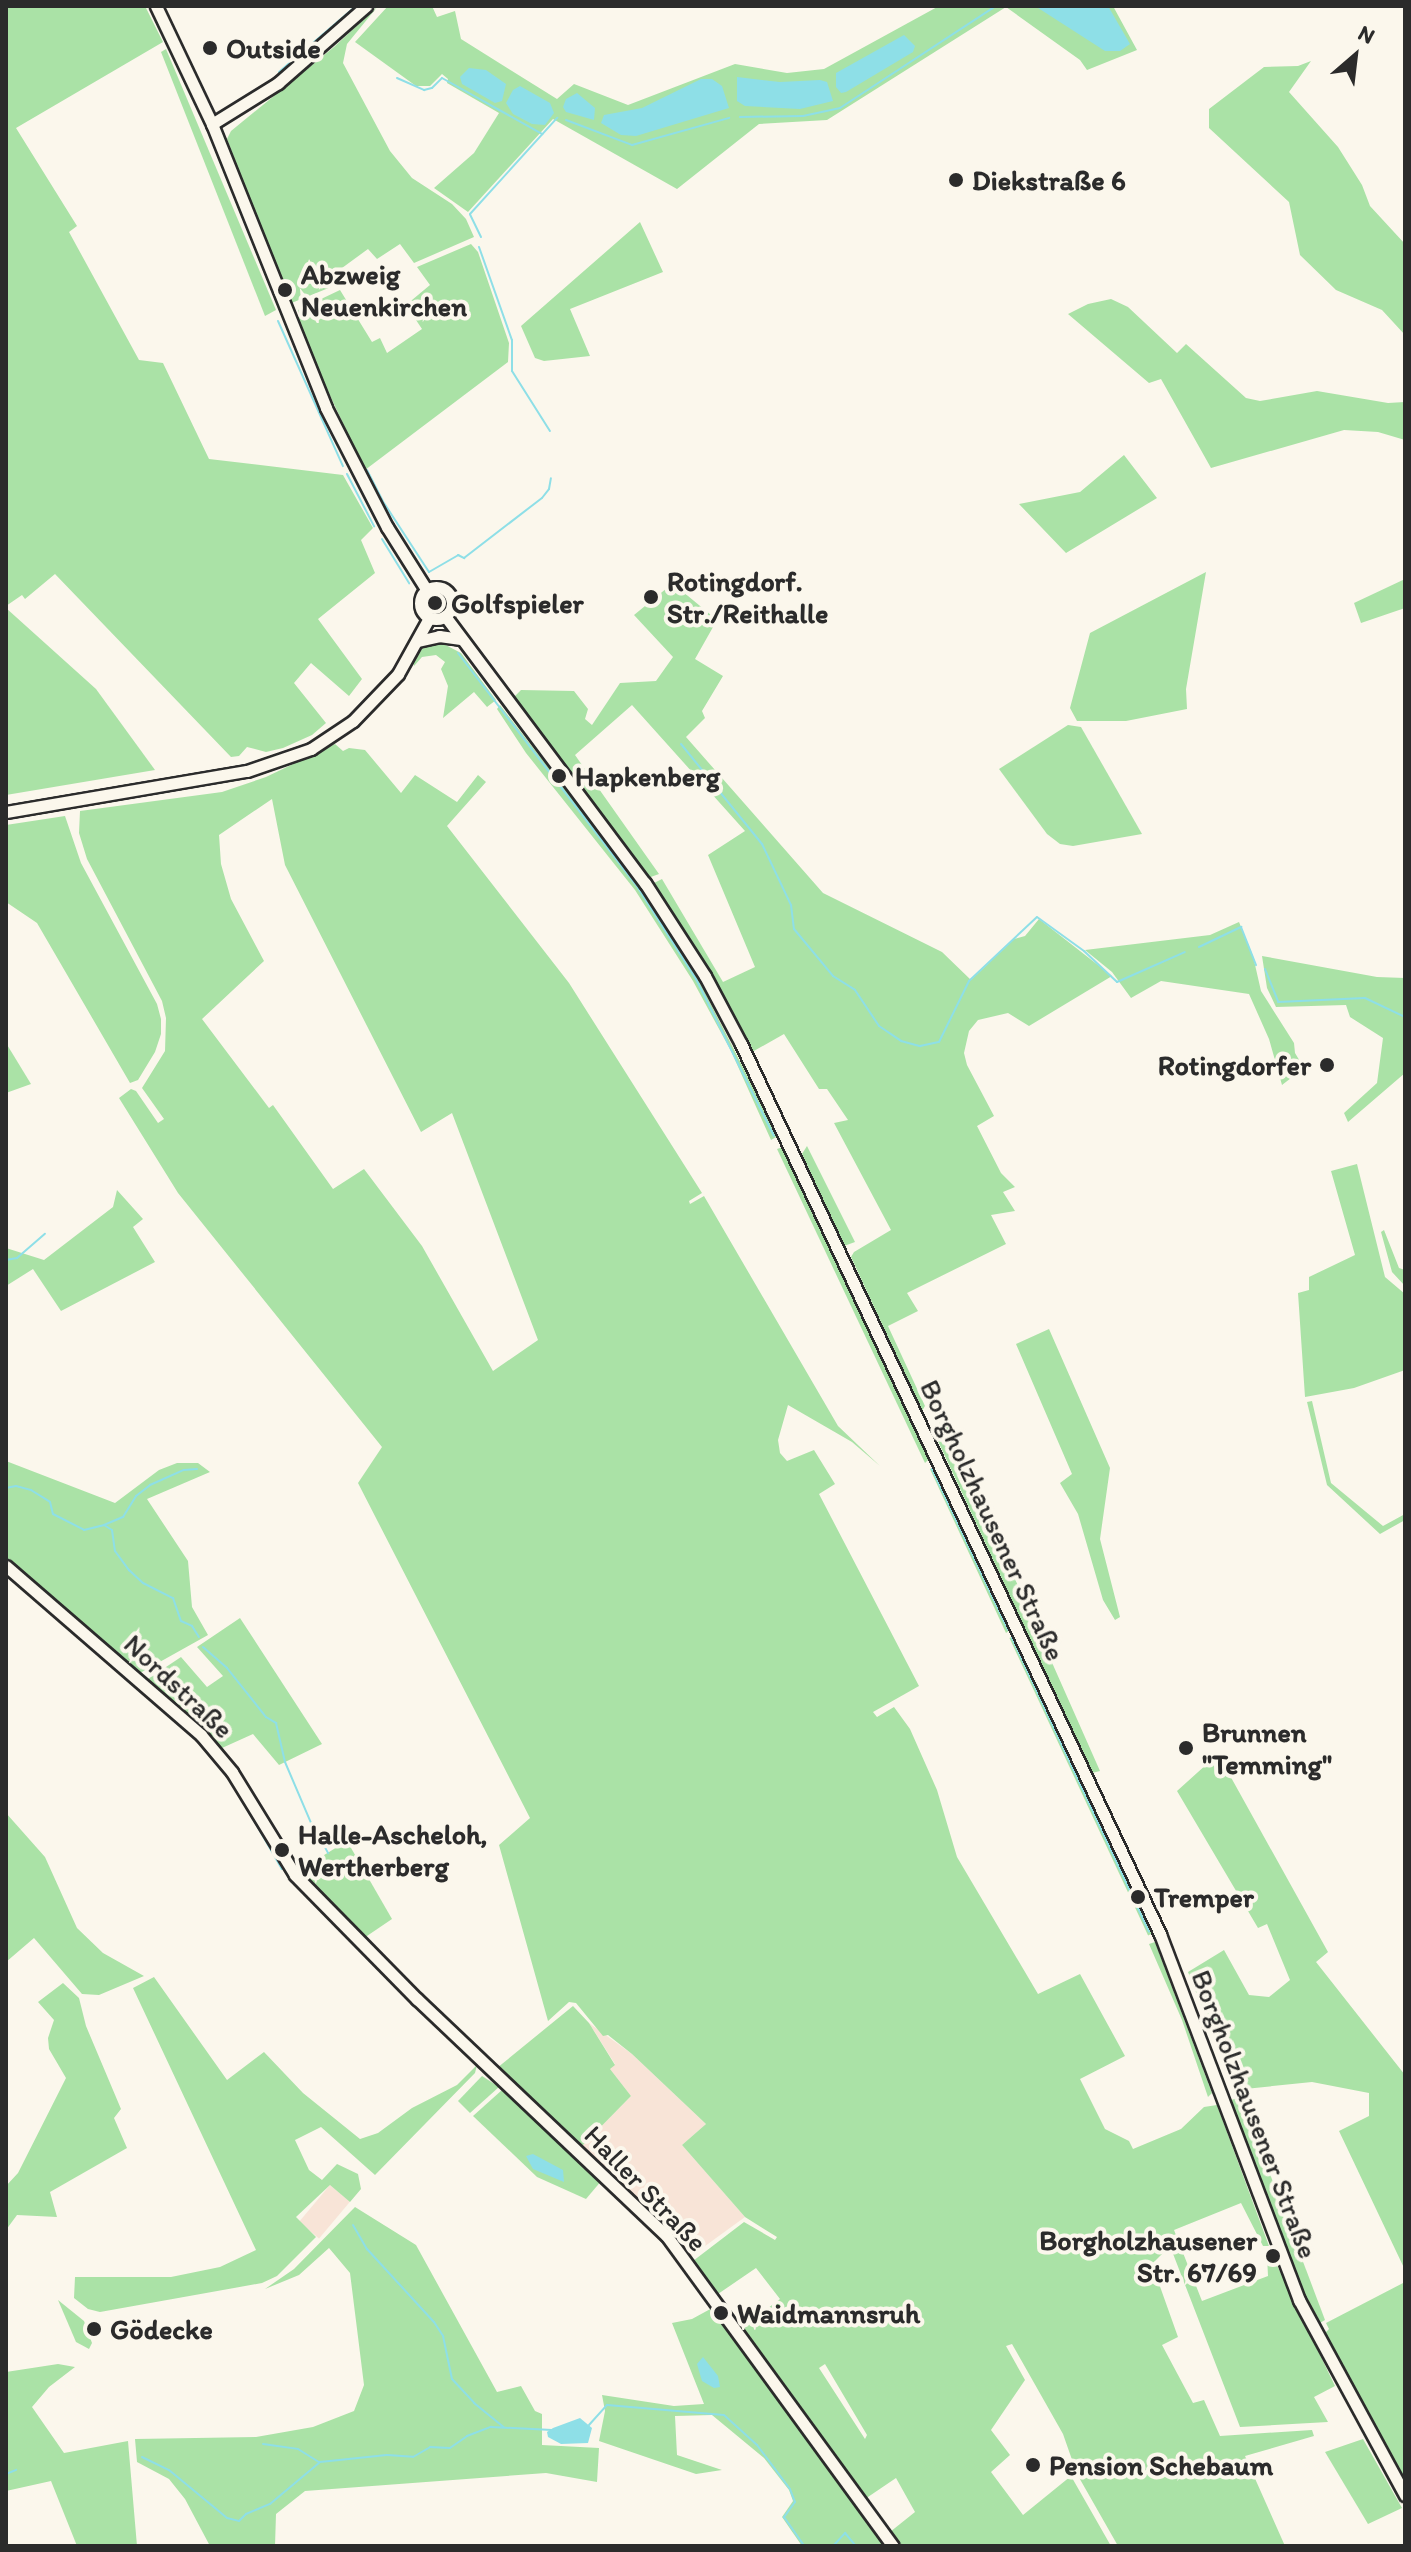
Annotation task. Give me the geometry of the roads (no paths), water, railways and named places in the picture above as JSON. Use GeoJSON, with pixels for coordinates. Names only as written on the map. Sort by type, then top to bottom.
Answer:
{"type":"FeatureCollection","features":[{"type":"Feature","properties":{"kind":"main road"},"geometry":{"type":"LineString","coordinates":[[156,6],[212,124],[326,408],[387,527],[426,589]]}},
{"type":"Feature","properties":{"kind":"main road"},"geometry":{"type":"LineString","coordinates":[[212,124],[278,83],[366,6]]}},
{"type":"Feature","properties":{"kind":"main road"},"geometry":{"type":"LineString","coordinates":[[436,586],[449,593],[451,608],[445,616],[429,618],[419,604],[426,589],[436,586]]}},
{"type":"Feature","properties":{"kind":"main road","name":"Borgholzhausener Straße"},"geometry":{"type":"LineString","coordinates":[[445,616],[645,883],[705,976],[741,1044],[1160,1934],[1299,2300],[1405,2495]]}},
{"type":"Feature","properties":{"kind":"main road"},"geometry":{"type":"LineString","coordinates":[[6,812],[247,771],[311,749],[353,721],[398,674],[429,618]]}},
{"type":"Feature","properties":{"kind":"main road"},"geometry":{"type":"LineString","coordinates":[[418,641],[439,636],[461,639]]}},
{"type":"Feature","properties":{"kind":"main road","name":"Nordstraße"},"geometry":{"type":"LineString","coordinates":[[6,1566],[201,1735],[232,1772],[295,1875],[492,2071]]}},
{"type":"Feature","properties":{"kind":"main road","name":"Haller Straße"},"geometry":{"type":"LineString","coordinates":[[492,2071],[676,2247],[893,2546]]}},
{"type":"Feature","properties":{"kind":"water"},"geometry":{"type":"Polygon","coordinates":[[[1035,6],[1108,6],[1130,44],[1120,51],[1105,51],[1035,6]]]}},
{"type":"Feature","properties":{"kind":"water"},"geometry":{"type":"Polygon","coordinates":[[[904,35],[915,46],[913,52],[841,93],[836,87],[836,73],[904,35]]]}},
{"type":"Feature","properties":{"kind":"water"},"geometry":{"type":"Polygon","coordinates":[[[469,68],[486,70],[506,84],[502,101],[495,103],[462,84],[460,77],[469,68]]]}},
{"type":"Feature","properties":{"kind":"water"},"geometry":{"type":"Polygon","coordinates":[[[737,77],[780,82],[820,80],[827,82],[833,101],[800,109],[745,106],[737,101],[737,77]]]}},
{"type":"Feature","properties":{"kind":"water"},"geometry":{"type":"Polygon","coordinates":[[[701,79],[712,79],[722,86],[729,108],[636,136],[621,135],[601,123],[604,115],[642,108],[701,79]]]}},
{"type":"Feature","properties":{"kind":"water"},"geometry":{"type":"Polygon","coordinates":[[[520,86],[550,103],[554,113],[545,125],[532,124],[513,114],[506,103],[513,90],[520,86]]]}},
{"type":"Feature","properties":{"kind":"water"},"geometry":{"type":"Polygon","coordinates":[[[577,93],[595,108],[594,120],[566,112],[563,107],[566,99],[577,93]]]}},
{"type":"Feature","properties":{"kind":"water"},"geometry":{"type":"Polygon","coordinates":[[[533,2154],[563,2170],[564,2182],[533,2169],[526,2156],[533,2154]]]}},
{"type":"Feature","properties":{"kind":"water"},"geometry":{"type":"Polygon","coordinates":[[[703,2357],[718,2376],[720,2387],[714,2388],[702,2381],[697,2364],[703,2357]]]}},
{"type":"Feature","properties":{"kind":"water"},"geometry":{"type":"Polygon","coordinates":[[[580,2418],[592,2428],[588,2443],[561,2444],[548,2437],[547,2432],[553,2428],[580,2418]]]}},
{"type":"Feature","properties":{"kind":"waterway"},"geometry":{"type":"LineString","coordinates":[[279,72],[356,6]]}},
{"type":"Feature","properties":{"kind":"waterway"},"geometry":{"type":"LineString","coordinates":[[740,117],[803,116],[840,108],[996,6]]}},
{"type":"Feature","properties":{"kind":"waterway"},"geometry":{"type":"LineString","coordinates":[[397,78],[424,90],[432,88],[442,78],[542,134]]}},
{"type":"Feature","properties":{"kind":"waterway"},"geometry":{"type":"LineString","coordinates":[[481,237],[470,214],[557,118]]}},
{"type":"Feature","properties":{"kind":"waterway"},"geometry":{"type":"LineString","coordinates":[[566,120],[632,145],[729,118]]}},
{"type":"Feature","properties":{"kind":"waterway"},"geometry":{"type":"LineString","coordinates":[[479,247],[512,340],[512,371],[550,431]]}},
{"type":"Feature","properties":{"kind":"waterway"},"geometry":{"type":"LineString","coordinates":[[278,321],[343,466]]}},
{"type":"Feature","properties":{"kind":"waterway"},"geometry":{"type":"LineString","coordinates":[[367,470],[382,500],[429,572],[458,555],[464,558],[542,498],[549,489],[551,478]]}},
{"type":"Feature","properties":{"kind":"waterway"},"geometry":{"type":"LineString","coordinates":[[347,474],[374,526]]}},
{"type":"Feature","properties":{"kind":"waterway"},"geometry":{"type":"LineString","coordinates":[[382,539],[409,583]]}},
{"type":"Feature","properties":{"kind":"waterway"},"geometry":{"type":"LineString","coordinates":[[458,653],[638,888],[696,979],[774,1136]]}},
{"type":"Feature","properties":{"kind":"waterway"},"geometry":{"type":"LineString","coordinates":[[681,744],[762,844],[791,905],[794,929],[833,976],[855,990],[879,1026],[901,1041],[920,1046],[939,1042],[969,981],[1037,917],[1084,951],[1117,982],[1185,952]]}},
{"type":"Feature","properties":{"kind":"waterway"},"geometry":{"type":"LineString","coordinates":[[1199,947],[1241,927],[1256,965]]}},
{"type":"Feature","properties":{"kind":"waterway"},"geometry":{"type":"LineString","coordinates":[[1265,969],[1278,1002],[1365,998],[1405,1017]]}},
{"type":"Feature","properties":{"kind":"waterway"},"geometry":{"type":"LineString","coordinates":[[6,1260],[17,1258],[45,1234]]}},
{"type":"Feature","properties":{"kind":"waterway"},"geometry":{"type":"LineString","coordinates":[[104,1525],[123,1517],[136,1496],[150,1485],[184,1470],[197,1469]]}},
{"type":"Feature","properties":{"kind":"waterway"},"geometry":{"type":"LineString","coordinates":[[932,1469],[1008,1630]]}},
{"type":"Feature","properties":{"kind":"waterway"},"geometry":{"type":"LineString","coordinates":[[6,1488],[16,1486],[31,1490],[50,1502],[53,1514],[84,1530],[104,1525],[112,1530],[115,1551],[129,1570],[143,1583],[173,1598],[181,1621],[192,1626],[199,1637]]}},
{"type":"Feature","properties":{"kind":"waterway"},"geometry":{"type":"LineString","coordinates":[[1012,1638],[1149,1932]]}},
{"type":"Feature","properties":{"kind":"waterway"},"geometry":{"type":"LineString","coordinates":[[203,1647],[227,1668],[266,1717],[276,1723],[285,1762],[311,1823]]}},
{"type":"Feature","properties":{"kind":"waterway"},"geometry":{"type":"LineString","coordinates":[[229,1777],[282,1869]]}},
{"type":"Feature","properties":{"kind":"waterway"},"geometry":{"type":"LineString","coordinates":[[317,1833],[328,1853]]}},
{"type":"Feature","properties":{"kind":"waterway"},"geometry":{"type":"LineString","coordinates":[[293,1882],[337,1926]]}},
{"type":"Feature","properties":{"kind":"waterway"},"geometry":{"type":"LineString","coordinates":[[353,2225],[367,2249],[434,2322],[443,2336],[452,2379],[474,2403],[504,2427]]}},
{"type":"Feature","properties":{"kind":"waterway"},"geometry":{"type":"LineString","coordinates":[[589,2425],[607,2405],[724,2415],[757,2445],[790,2489],[795,2502],[784,2517],[804,2546]]}},
{"type":"Feature","properties":{"kind":"waterway"},"geometry":{"type":"LineString","coordinates":[[142,2457],[169,2470],[227,2518],[239,2521],[246,2514],[270,2504],[320,2462],[387,2455],[413,2457],[430,2447],[450,2448],[467,2436],[491,2427],[552,2430]]}},
{"type":"Feature","properties":{"kind":"waterway"},"geometry":{"type":"LineString","coordinates":[[263,2444],[298,2449],[319,2462]]}},
{"type":"Feature","properties":{"kind":"waterway"},"geometry":{"type":"LineString","coordinates":[[6,2474],[16,2470]]}},
{"type":"Feature","properties":{"kind":"waterway"},"geometry":{"type":"LineString","coordinates":[[833,2546],[845,2533],[856,2546]]}},
{"type":"Feature","properties":{"kind":"place","name":"Outside"},"geometry":{"type":"Point","coordinates":[210,48]}},
{"type":"Feature","properties":{"kind":"place","name":"Diekstraße 6"},"geometry":{"type":"Point","coordinates":[956,180]}},
{"type":"Feature","properties":{"kind":"place","name":"Abzweig Neuenkirchen"},"geometry":{"type":"Point","coordinates":[285,290]}},
{"type":"Feature","properties":{"kind":"place","name":"Rotingdorf. Str./Reithalle"},"geometry":{"type":"Point","coordinates":[651,597]}},
{"type":"Feature","properties":{"kind":"place","name":"Golfspieler"},"geometry":{"type":"Point","coordinates":[435,603]}},
{"type":"Feature","properties":{"kind":"place","name":"Hapkenberg"},"geometry":{"type":"Point","coordinates":[559,776]}},
{"type":"Feature","properties":{"kind":"place","name":"Rotingdorfer"},"geometry":{"type":"Point","coordinates":[1327,1065]}},
{"type":"Feature","properties":{"kind":"place","name":"Brunnen \"Temming\""},"geometry":{"type":"Point","coordinates":[1186,1748]}},
{"type":"Feature","properties":{"kind":"place","name":"Halle-Ascheloh, Wertherberg"},"geometry":{"type":"Point","coordinates":[282,1850]}},
{"type":"Feature","properties":{"kind":"place","name":"Tremper"},"geometry":{"type":"Point","coordinates":[1138,1897]}},
{"type":"Feature","properties":{"kind":"place","name":"Borgholzhausener Str. 67/69"},"geometry":{"type":"Point","coordinates":[1273,2256]}},
{"type":"Feature","properties":{"kind":"place","name":"Waidmannsruh"},"geometry":{"type":"Point","coordinates":[721,2313]}},
{"type":"Feature","properties":{"kind":"place","name":"Gödecke"},"geometry":{"type":"Point","coordinates":[94,2329]}},
{"type":"Feature","properties":{"kind":"place","name":"Pension Schebaum"},"geometry":{"type":"Point","coordinates":[1033,2465]}}]}
